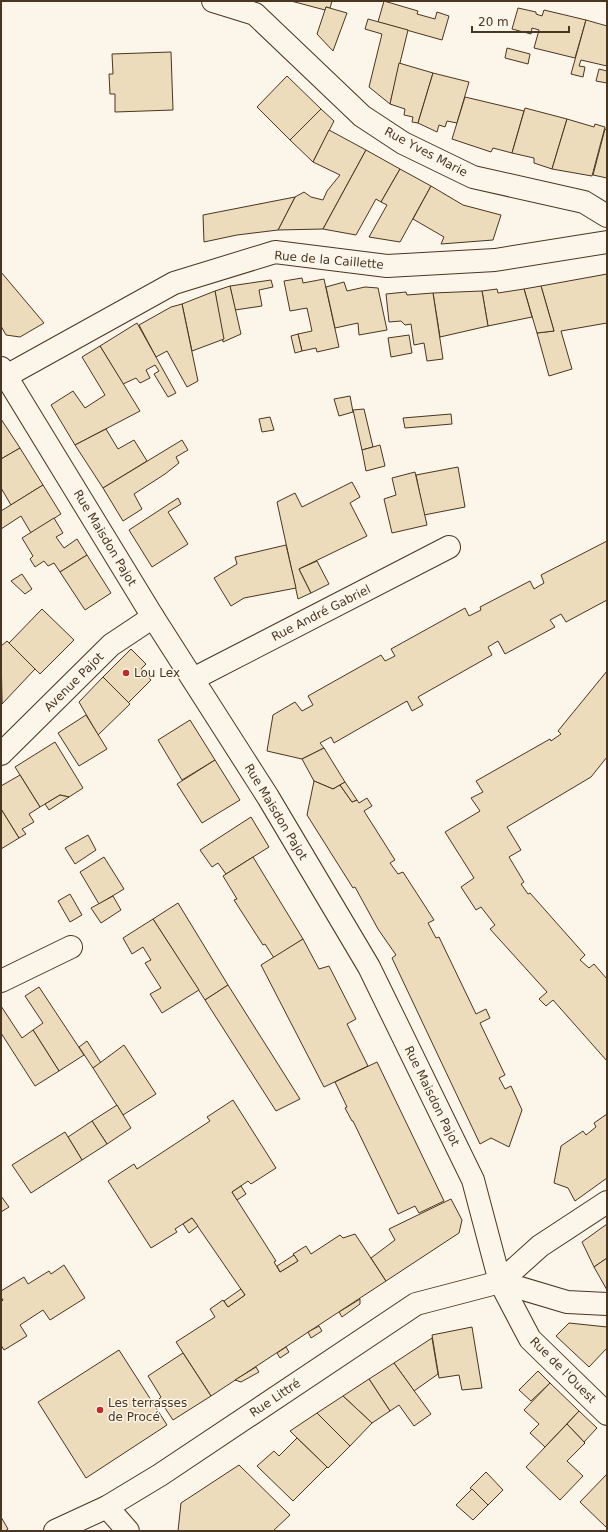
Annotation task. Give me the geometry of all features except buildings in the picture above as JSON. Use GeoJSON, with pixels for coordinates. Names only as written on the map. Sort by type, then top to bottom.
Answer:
{"type":"FeatureCollection","features":[{"type":"Feature","properties":{"kind":"street","name":"Rue Yves Marie"},"geometry":{"type":"LineString","coordinates":[[213,1],[255,14],[362,116],[403,143],[473,177],[584,202],[607,216]]}},
{"type":"Feature","properties":{"kind":"street","name":"Rue de la Caillette"},"geometry":{"type":"LineString","coordinates":[[3,375],[174,283],[275,252],[387,266],[495,260],[607,242]]}},
{"type":"Feature","properties":{"kind":"street","name":"Rue Maisdon Pajot"},"geometry":{"type":"LineString","coordinates":[[3,375],[268,797],[369,967],[473,1180],[500,1282]]}},
{"type":"Feature","properties":{"kind":"street","name":"Rue André Gabriel"},"geometry":{"type":"LineString","coordinates":[[193,679],[449,547]]}},
{"type":"Feature","properties":{"kind":"street","name":"Avenue Pajot"},"geometry":{"type":"LineString","coordinates":[[1,754],[111,645],[154,617]]}},
{"type":"Feature","properties":{"kind":"street"},"geometry":{"type":"LineString","coordinates":[[1,981],[71,948]]}},
{"type":"Feature","properties":{"kind":"street"},"geometry":{"type":"LineString","coordinates":[[500,1282],[540,1246],[607,1202]]}},
{"type":"Feature","properties":{"kind":"street"},"geometry":{"type":"LineString","coordinates":[[500,1282],[567,1302],[607,1304]]}},
{"type":"Feature","properties":{"kind":"street","name":"Rue de l'Ouest"},"geometry":{"type":"LineString","coordinates":[[500,1282],[530,1339],[607,1414]]}},
{"type":"Feature","properties":{"kind":"street","name":"Rue Littré"},"geometry":{"type":"LineString","coordinates":[[55,1531],[107,1508],[160,1475],[416,1304],[500,1282]]}},
{"type":"Feature","properties":{"kind":"street"},"geometry":{"type":"LineString","coordinates":[[107,1508],[128,1531]]}},
{"type":"Feature","properties":{"kind":"place","name":"Lou Lex"},"geometry":{"type":"Point","coordinates":[126,673]}},
{"type":"Feature","properties":{"kind":"place","name":"Les terrasses de Procé"},"geometry":{"type":"Point","coordinates":[100,1410]}}]}
